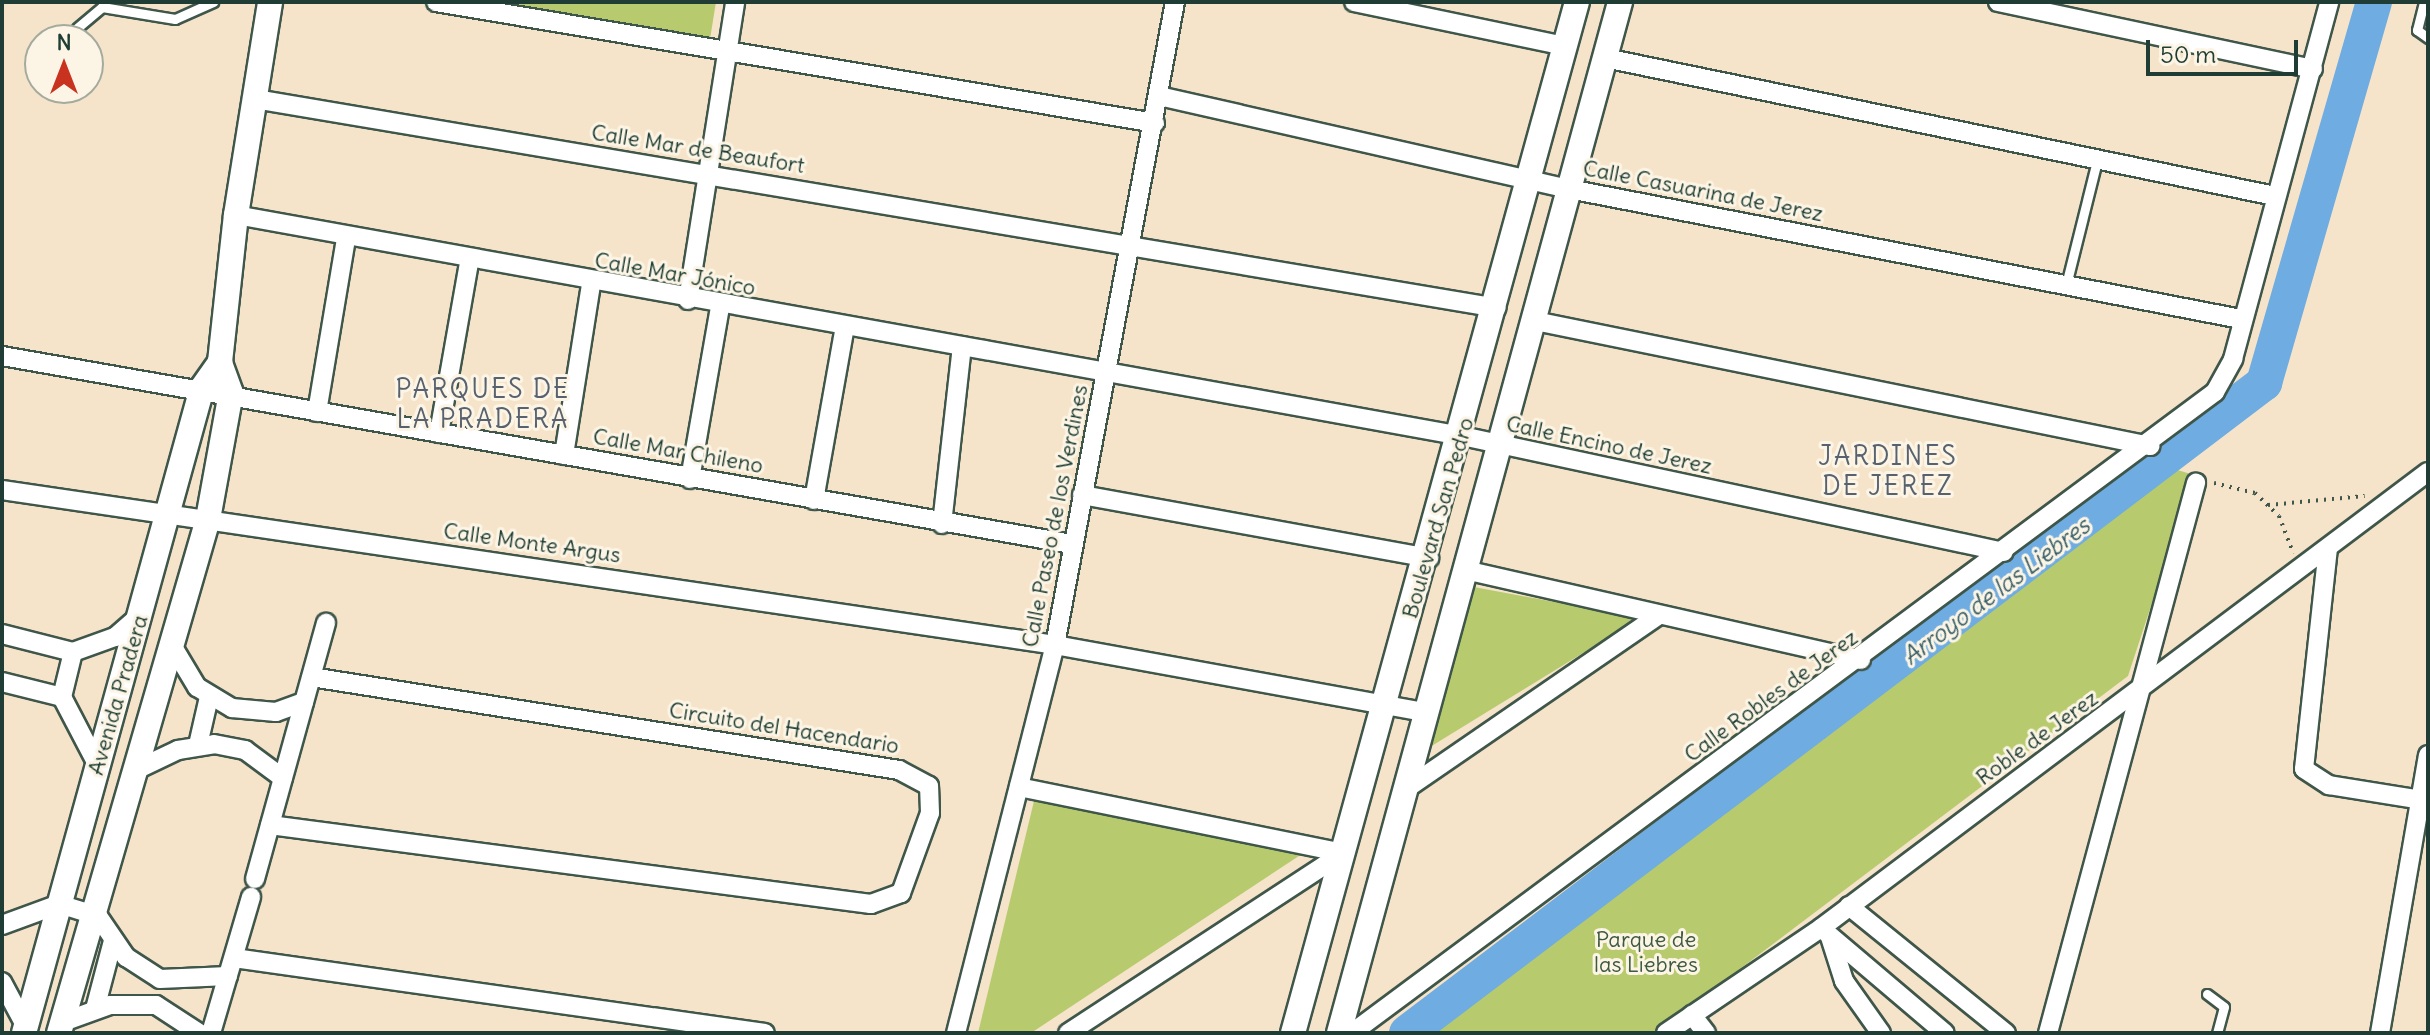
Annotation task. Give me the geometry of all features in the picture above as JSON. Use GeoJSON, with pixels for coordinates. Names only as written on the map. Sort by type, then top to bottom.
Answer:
{"type":"FeatureCollection","features":[{"type":"Feature","properties":{"kind":"street","name":"Avenida Pradera"},"geometry":{"type":"LineString","coordinates":[[61,1028],[98,916],[208,519],[231,393],[220,362],[236,215],[269,2]]}},
{"type":"Feature","properties":{"kind":"street"},"geometry":{"type":"LineString","coordinates":[[436,2],[727,47],[1155,123]]}},
{"type":"Feature","properties":{"kind":"street"},"geometry":{"type":"LineString","coordinates":[[688,300],[735,2]]}},
{"type":"Feature","properties":{"kind":"street","name":"Calle Paseo de los Verdines"},"geometry":{"type":"LineString","coordinates":[[956,1033],[1055,645],[1071,544],[1134,244],[1175,2]]}},
{"type":"Feature","properties":{"kind":"street"},"geometry":{"type":"LineString","coordinates":[[1354,2],[1565,46]]}},
{"type":"Feature","properties":{"kind":"street","name":"Boulevard San Pedro"},"geometry":{"type":"LineString","coordinates":[[1293,1033],[1384,704],[1429,558],[1577,2]]}},
{"type":"Feature","properties":{"kind":"street","name":"Boulevard San Pedro"},"geometry":{"type":"LineString","coordinates":[[1339,1033],[1424,712],[1502,447],[1620,2]]}},
{"type":"Feature","properties":{"kind":"street"},"geometry":{"type":"LineString","coordinates":[[1998,2],[2313,69]]}},
{"type":"Feature","properties":{"kind":"street"},"geometry":{"type":"LineString","coordinates":[[2241,319],[2313,69],[2329,2]]}},
{"type":"Feature","properties":{"kind":"street"},"geometry":{"type":"LineString","coordinates":[[1605,58],[2275,196]]}},
{"type":"Feature","properties":{"kind":"street","name":"Calle Casuarina de Jerez"},"geometry":{"type":"LineString","coordinates":[[1159,96],[1569,189],[2241,319]]}},
{"type":"Feature","properties":{"kind":"street","name":"Calle Mar de Beaufort"},"geometry":{"type":"LineString","coordinates":[[255,99],[1134,244],[1497,308]]}},
{"type":"Feature","properties":{"kind":"street","name":"Calle Mar Jónico"},"geometry":{"type":"LineString","coordinates":[[236,215],[469,262],[720,307],[1108,370]]}},
{"type":"Feature","properties":{"kind":"street"},"geometry":{"type":"LineString","coordinates":[[317,412],[346,238]]}},
{"type":"Feature","properties":{"kind":"street"},"geometry":{"type":"LineString","coordinates":[[439,433],[469,262]]}},
{"type":"Feature","properties":{"kind":"street"},"geometry":{"type":"LineString","coordinates":[[564,455],[591,284]]}},
{"type":"Feature","properties":{"kind":"street"},"geometry":{"type":"LineString","coordinates":[[690,479],[720,307]]}},
{"type":"Feature","properties":{"kind":"street","name":"Calle Robles de Jerez"},"geometry":{"type":"LineString","coordinates":[[1352,1033],[2150,446],[2215,392],[2241,319]]}},
{"type":"Feature","properties":{"kind":"street"},"geometry":{"type":"LineString","coordinates":[[1535,321],[2150,446]]}},
{"type":"Feature","properties":{"kind":"street"},"geometry":{"type":"LineString","coordinates":[[814,500],[845,326]]}},
{"type":"Feature","properties":{"kind":"street"},"geometry":{"type":"LineString","coordinates":[[942,524],[962,346]]}},
{"type":"Feature","properties":{"kind":"street","name":"Calle Mar Chileno"},"geometry":{"type":"LineString","coordinates":[[2,356],[231,393],[317,412],[942,524],[1071,544]]}},
{"type":"Feature","properties":{"kind":"street","name":"Avenida Pradera"},"geometry":{"type":"LineString","coordinates":[[25,1030],[202,388],[220,362]]}},
{"type":"Feature","properties":{"kind":"street","name":"Calle Encino de Jerez"},"geometry":{"type":"LineString","coordinates":[[1108,370],[1462,436],[2004,552]]}},
{"type":"Feature","properties":{"kind":"street","name":"Roble de Jerez"},"geometry":{"type":"LineString","coordinates":[[1666,1033],[1826,933],[1849,906],[2139,692],[2428,472]]}},
{"type":"Feature","properties":{"kind":"street"},"geometry":{"type":"LineString","coordinates":[[2048,1033],[2196,483]]}},
{"type":"Feature","properties":{"kind":"street","name":"Calle Monte Argus"},"geometry":{"type":"LineString","coordinates":[[2,490],[1055,645],[1424,712]]}},
{"type":"Feature","properties":{"kind":"street"},"geometry":{"type":"LineString","coordinates":[[1082,495],[1429,558]]}},
{"type":"Feature","properties":{"kind":"street"},"geometry":{"type":"LineString","coordinates":[[2328,548],[2304,769],[2329,785],[2424,801]]}},
{"type":"Feature","properties":{"kind":"street"},"geometry":{"type":"LineString","coordinates":[[1465,570],[1861,660]]}},
{"type":"Feature","properties":{"kind":"street"},"geometry":{"type":"LineString","coordinates":[[2,634],[73,652],[115,637],[140,615]]}},
{"type":"Feature","properties":{"kind":"street"},"geometry":{"type":"LineString","coordinates":[[1403,791],[1658,616]]}},
{"type":"Feature","properties":{"kind":"street"},"geometry":{"type":"LineString","coordinates":[[211,1033],[326,623]]}},
{"type":"Feature","properties":{"kind":"street"},"geometry":{"type":"LineString","coordinates":[[173,647],[209,697],[246,712],[304,702]]}},
{"type":"Feature","properties":{"kind":"street"},"geometry":{"type":"LineString","coordinates":[[73,652],[62,697],[98,766]]}},
{"type":"Feature","properties":{"kind":"street","name":"Circuito del Hacendario"},"geometry":{"type":"LineString","coordinates":[[270,825],[871,904],[901,893],[930,813],[929,786],[899,770],[311,677]]}},
{"type":"Feature","properties":{"kind":"street"},"geometry":{"type":"LineString","coordinates":[[2,682],[62,697]]}},
{"type":"Feature","properties":{"kind":"street"},"geometry":{"type":"LineString","coordinates":[[198,745],[209,697]]}},
{"type":"Feature","properties":{"kind":"street"},"geometry":{"type":"LineString","coordinates":[[138,769],[198,745],[245,750],[283,778]]}},
{"type":"Feature","properties":{"kind":"street"},"geometry":{"type":"LineString","coordinates":[[2380,1033],[2424,801],[2428,755]]}},
{"type":"Feature","properties":{"kind":"street"},"geometry":{"type":"LineString","coordinates":[[1019,787],[1343,853]]}},
{"type":"Feature","properties":{"kind":"street"},"geometry":{"type":"LineString","coordinates":[[1068,1033],[1343,853]]}},
{"type":"Feature","properties":{"kind":"street"},"geometry":{"type":"LineString","coordinates":[[2,925],[59,904],[98,916],[113,941],[160,979],[231,967],[765,1033]]}},
{"type":"Feature","properties":{"kind":"street"},"geometry":{"type":"LineString","coordinates":[[1849,906],[2006,1033]]}},
{"type":"Feature","properties":{"kind":"street"},"geometry":{"type":"LineString","coordinates":[[1826,933],[1844,981],[1881,1033]]}},
{"type":"Feature","properties":{"kind":"street"},"geometry":{"type":"LineString","coordinates":[[1826,933],[1945,1033]]}},
{"type":"Feature","properties":{"kind":"street"},"geometry":{"type":"LineString","coordinates":[[95,1009],[113,941]]}},
{"type":"Feature","properties":{"kind":"street"},"geometry":{"type":"LineString","coordinates":[[2,982],[25,1030]]}},
{"type":"Feature","properties":{"kind":"street"},"geometry":{"type":"LineString","coordinates":[[61,1028],[95,1009],[156,1005],[199,1033]]}},
{"type":"Feature","properties":{"kind":"street"},"geometry":{"type":"LineString","coordinates":[[1692,1015],[1706,1033]]}},
{"type":"Feature","properties":{"kind":"lane"},"geometry":{"type":"LineString","coordinates":[[82,24],[102,7],[175,19],[213,2]]}},
{"type":"Feature","properties":{"kind":"lane"},"geometry":{"type":"LineString","coordinates":[[2424,2],[2417,30],[2428,38]]}},
{"type":"Feature","properties":{"kind":"lane"},"geometry":{"type":"LineString","coordinates":[[2066,285],[2097,161]]}},
{"type":"Feature","properties":{"kind":"lane"},"geometry":{"type":"LineString","coordinates":[[2207,994],[2224,1007],[2217,1033]]}},
{"type":"Feature","properties":{"kind":"path"},"geometry":{"type":"LineString","coordinates":[[2196,483],[2226,484],[2268,505],[2398,495]]}},
{"type":"Feature","properties":{"kind":"path"},"geometry":{"type":"LineString","coordinates":[[2268,505],[2300,570]]}},
{"type":"Feature","properties":{"kind":"green space"},"geometry":{"type":"Polygon","coordinates":[[[500,2],[716,2],[710,39],[500,2]]]}},
{"type":"Feature","properties":{"kind":"green space","name":"Parque de las Liebres"},"geometry":{"type":"Polygon","coordinates":[[[2171,468],[2194,475],[2128,676],[1655,1033],[1422,1033],[2171,468]]]}},
{"type":"Feature","properties":{"kind":"green space"},"geometry":{"type":"Polygon","coordinates":[[[1474,587],[1640,618],[1430,747],[1474,587]]]}},
{"type":"Feature","properties":{"kind":"green space"},"geometry":{"type":"Polygon","coordinates":[[[1034,801],[1305,852],[1031,1033],[978,1033],[1034,801]]]}},
{"type":"Feature","properties":{"kind":"waterway","name":"Arroyo de las Liebres"},"geometry":{"type":"LineString","coordinates":[[1407,1033],[2264,383],[2374,2]]}},
{"type":"Feature","properties":{"kind":"district","name":"PARQUES DE LA PRADERA"},"geometry":{"type":"Point","coordinates":[483,404]}},
{"type":"Feature","properties":{"kind":"district","name":"JARDINES DE JEREZ"},"geometry":{"type":"Point","coordinates":[1888,471]}}]}
